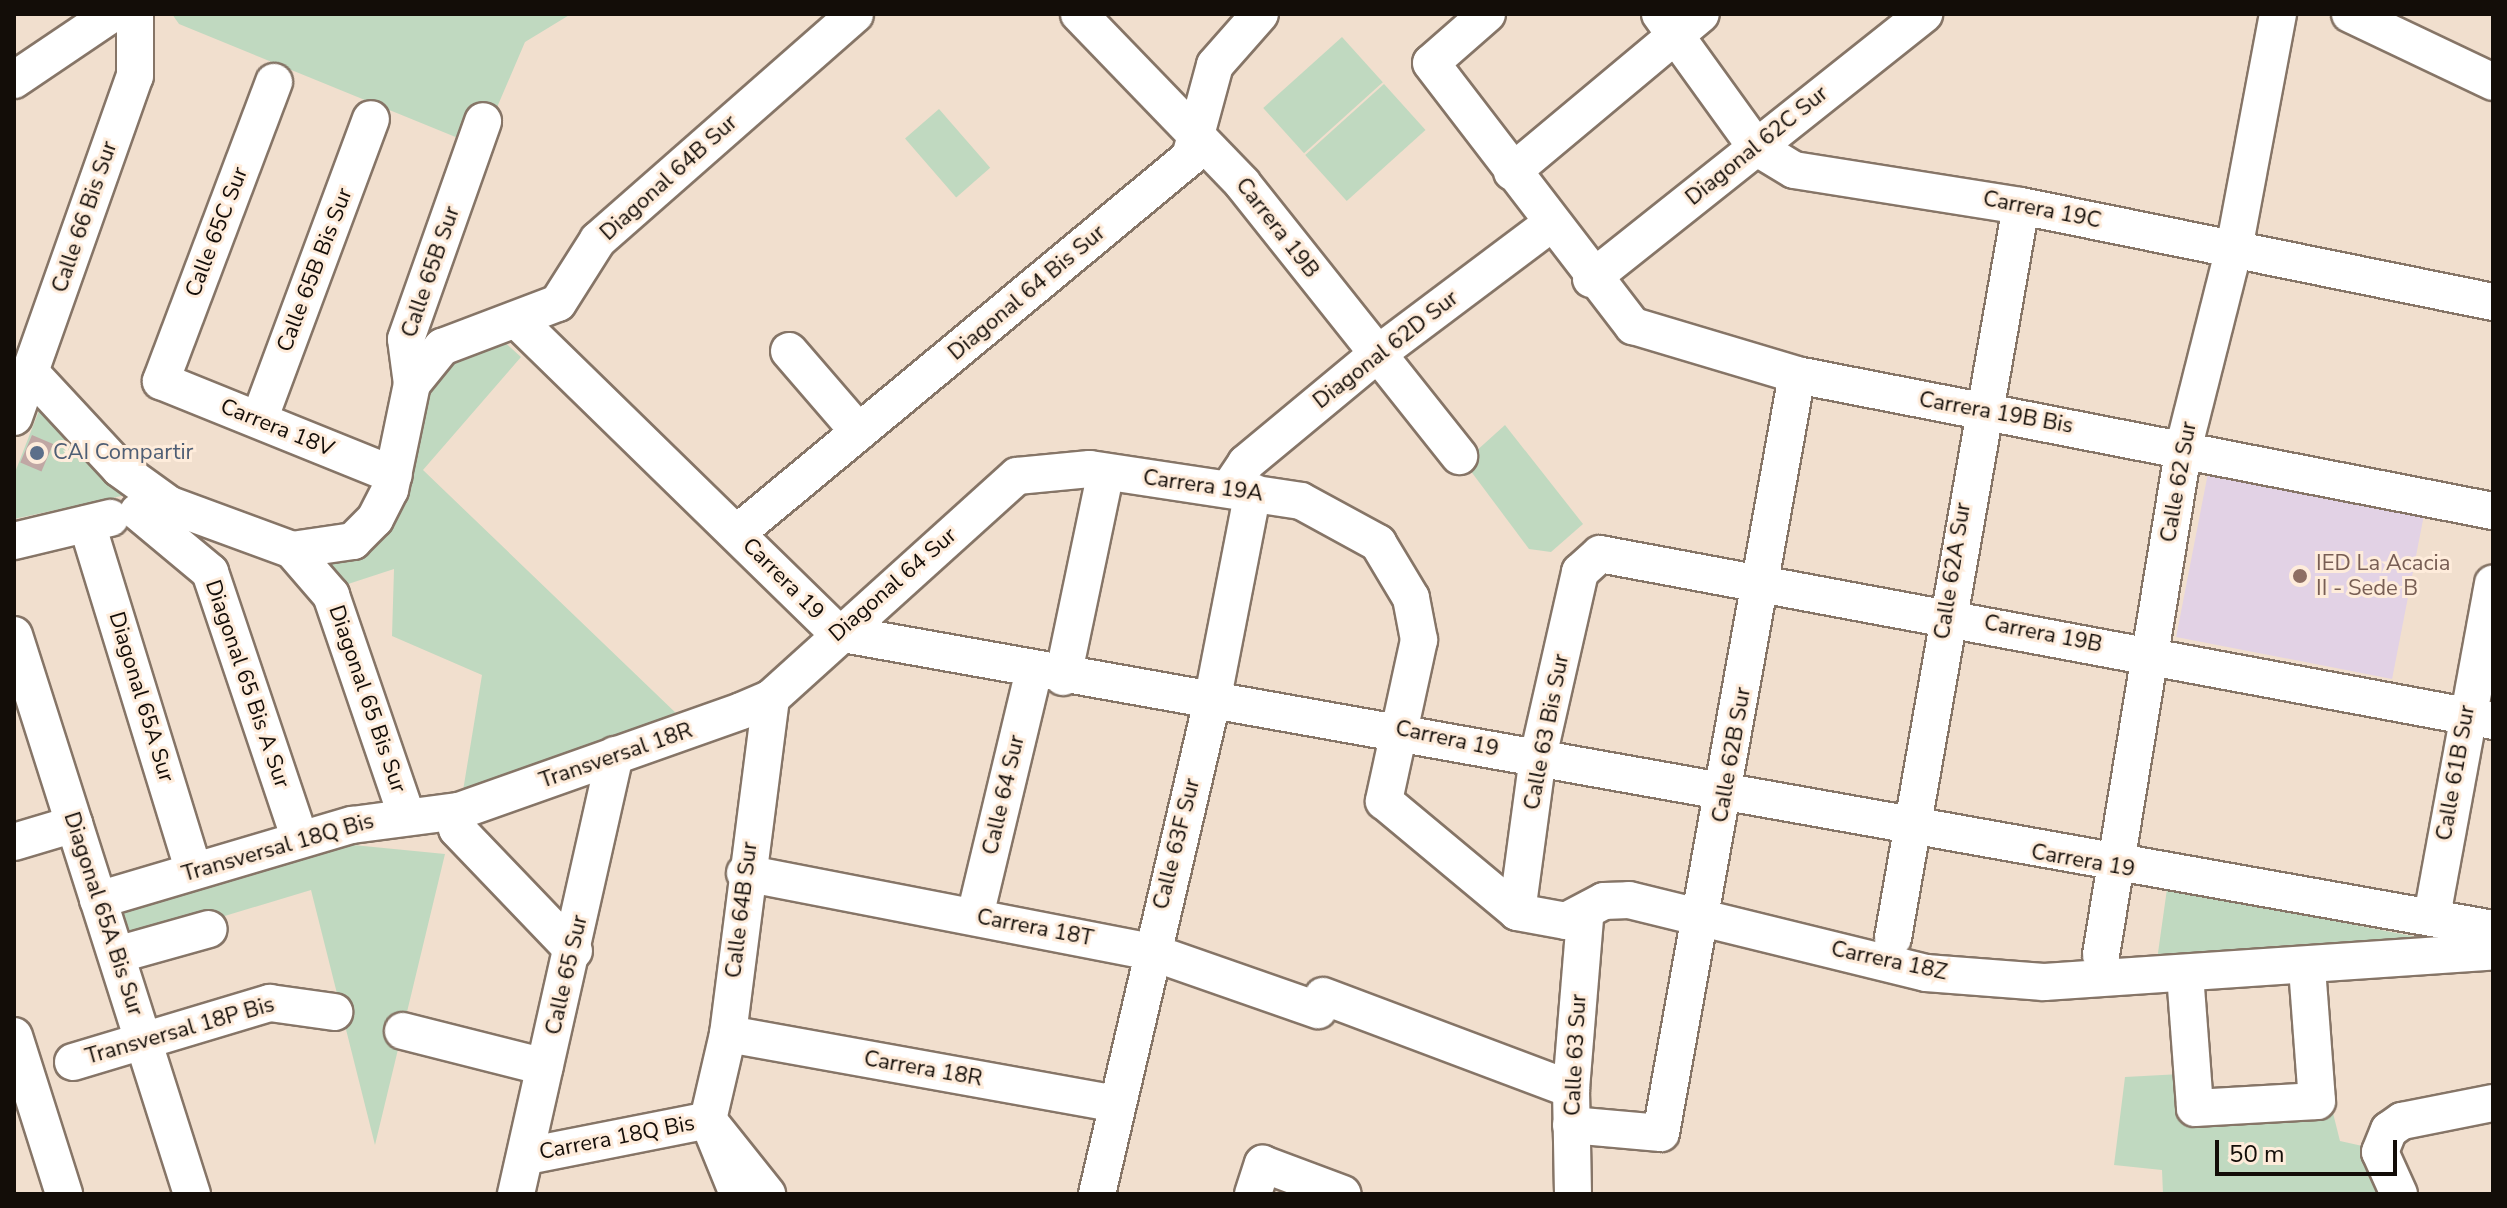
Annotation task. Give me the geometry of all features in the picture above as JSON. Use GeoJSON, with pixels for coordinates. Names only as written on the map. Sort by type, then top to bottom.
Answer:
{"type":"FeatureCollection","features":[{"type":"Feature","properties":{"kind":"street"},"geometry":{"type":"LineString","coordinates":[[17,75],[112,14]]}},
{"type":"Feature","properties":{"kind":"street","name":"Calle 66 Bis Sur"},"geometry":{"type":"LineString","coordinates":[[14,417],[135,76],[135,14]]}},
{"type":"Feature","properties":{"kind":"street","name":"Diagonal 64B Sur"},"geometry":{"type":"LineString","coordinates":[[412,384],[442,347],[519,322],[558,303],[598,240],[855,14]]}},
{"type":"Feature","properties":{"kind":"street","name":"Carrera 19B"},"geometry":{"type":"LineString","coordinates":[[1079,14],[1201,136],[1459,456]]}},
{"type":"Feature","properties":{"kind":"street","name":"Diagonal 64 Bis Sur"},"geometry":{"type":"LineString","coordinates":[[737,533],[1174,172],[1201,136],[1215,65],[1260,14]]}},
{"type":"Feature","properties":{"kind":"street","name":"Carrera 19B Bis"},"geometry":{"type":"LineString","coordinates":[[1487,14],[1431,63],[1591,279],[1644,332],[1797,375],[2184,446],[2493,511]]}},
{"type":"Feature","properties":{"kind":"street","name":"Diagonal 62C Sur"},"geometry":{"type":"LineString","coordinates":[[1591,279],[1924,14]]}},
{"type":"Feature","properties":{"kind":"street","name":"Calle 62 Sur"},"geometry":{"type":"LineString","coordinates":[[2101,955],[2118,868],[2184,446],[2234,249],[2278,14]]}},
{"type":"Feature","properties":{"kind":"street"},"geometry":{"type":"LineString","coordinates":[[2350,14],[2493,82]]}},
{"type":"Feature","properties":{"kind":"street"},"geometry":{"type":"LineString","coordinates":[[1512,172],[1678,21]]}},
{"type":"Feature","properties":{"kind":"street","name":"Carrera 19C"},"geometry":{"type":"LineString","coordinates":[[1678,21],[1756,147],[1819,177],[2021,206],[2493,302]]}},
{"type":"Feature","properties":{"kind":"street","name":"Calle 65C Sur"},"geometry":{"type":"LineString","coordinates":[[161,381],[274,82]]}},
{"type":"Feature","properties":{"kind":"street","name":"Calle 65B Bis Sur"},"geometry":{"type":"LineString","coordinates":[[259,420],[371,119]]}},
{"type":"Feature","properties":{"kind":"street","name":"Calle 65B Sur"},"geometry":{"type":"LineString","coordinates":[[292,550],[353,541],[375,519],[394,475],[412,384],[406,339],[483,121]]}},
{"type":"Feature","properties":{"kind":"street","name":"Calle 62A Sur"},"geometry":{"type":"LineString","coordinates":[[1893,938],[1980,410],[2021,206]]}},
{"type":"Feature","properties":{"kind":"street","name":"Diagonal 62D Sur"},"geometry":{"type":"LineString","coordinates":[[1241,490],[1246,463],[1376,355],[1552,223]]}},
{"type":"Feature","properties":{"kind":"street","name":"Carrera 19"},"geometry":{"type":"LineString","coordinates":[[519,322],[838,633],[1048,676],[1213,697],[1395,728],[2118,868],[2432,916],[2493,929]]}},
{"type":"Feature","properties":{"kind":"street"},"geometry":{"type":"LineString","coordinates":[[789,351],[859,432]]}},
{"type":"Feature","properties":{"kind":"street"},"geometry":{"type":"LineString","coordinates":[[30,372],[154,508]]}},
{"type":"Feature","properties":{"kind":"street","name":"Calle 62B Sur"},"geometry":{"type":"LineString","coordinates":[[1571,1125],[1661,1133],[1700,917],[1727,794],[1760,580],[1797,375]]}},
{"type":"Feature","properties":{"kind":"street","name":"Carrera 18V"},"geometry":{"type":"LineString","coordinates":[[161,381],[394,475]]}},
{"type":"Feature","properties":{"kind":"street","name":"Carrera 19A"},"geometry":{"type":"LineString","coordinates":[[1017,476],[1106,472],[1241,490],[1325,508],[1378,543],[1411,598],[1419,640],[1395,728]]}},
{"type":"Feature","properties":{"kind":"street","name":"Calle 64 Sur"},"geometry":{"type":"LineString","coordinates":[[975,916],[1106,472]]}},
{"type":"Feature","properties":{"kind":"street","name":"Diagonal 64 Sur"},"geometry":{"type":"LineString","coordinates":[[771,698],[838,633],[1017,476]]}},
{"type":"Feature","properties":{"kind":"street","name":"Calle 63F Sur"},"geometry":{"type":"LineString","coordinates":[[1097,1194],[1151,952],[1213,697],[1241,490]]}},
{"type":"Feature","properties":{"kind":"street"},"geometry":{"type":"LineString","coordinates":[[14,541],[154,508],[292,550]]}},
{"type":"Feature","properties":{"kind":"street","name":"Diagonal 65 Bis A Sur"},"geometry":{"type":"LineString","coordinates":[[154,508],[210,572],[300,839]]}},
{"type":"Feature","properties":{"kind":"street","name":"Diagonal 65A Sur"},"geometry":{"type":"LineString","coordinates":[[87,524],[194,871]]}},
{"type":"Feature","properties":{"kind":"street","name":"Diagonal 65 Bis Sur"},"geometry":{"type":"LineString","coordinates":[[292,550],[331,595],[406,814]]}},
{"type":"Feature","properties":{"kind":"street","name":"Carrera 19B"},"geometry":{"type":"LineString","coordinates":[[1592,558],[1610,553],[1760,580],[2479,718]]}},
{"type":"Feature","properties":{"kind":"street","name":"Calle 63 Bis Sur"},"geometry":{"type":"LineString","coordinates":[[1517,912],[1538,757],[1580,572],[1592,558]]}},
{"type":"Feature","properties":{"kind":"street","name":"Calle 61B Sur"},"geometry":{"type":"LineString","coordinates":[[2432,916],[2479,718],[2493,584]]}},
{"type":"Feature","properties":{"kind":"street","name":"Diagonal 65A Bis Sur"},"geometry":{"type":"LineString","coordinates":[[14,635],[98,900],[120,954],[143,1041],[192,1194]]}},
{"type":"Feature","properties":{"kind":"street","name":"Transversal 18R"},"geometry":{"type":"LineString","coordinates":[[459,811],[771,698]]}},
{"type":"Feature","properties":{"kind":"street","name":"Calle 64B Sur"},"geometry":{"type":"LineString","coordinates":[[708,1120],[728,1034],[745,873],[771,698]]}},
{"type":"Feature","properties":{"kind":"street"},"geometry":{"type":"LineString","coordinates":[[1395,728],[1384,801],[1517,912]]}},
{"type":"Feature","properties":{"kind":"street","name":"Calle 65 Sur"},"geometry":{"type":"LineString","coordinates":[[516,1194],[574,951],[615,755]]}},
{"type":"Feature","properties":{"kind":"street"},"geometry":{"type":"LineString","coordinates":[[459,811],[457,829],[574,951]]}},
{"type":"Feature","properties":{"kind":"street","name":"Transversal 18Q Bis"},"geometry":{"type":"LineString","coordinates":[[98,900],[300,839],[406,814],[459,811]]}},
{"type":"Feature","properties":{"kind":"street"},"geometry":{"type":"LineString","coordinates":[[14,842],[74,824]]}},
{"type":"Feature","properties":{"kind":"street","name":"Carrera 18T"},"geometry":{"type":"LineString","coordinates":[[745,873],[1151,952],[1321,1003],[1571,1089]]}},
{"type":"Feature","properties":{"kind":"street","name":"Carrera 18Z"},"geometry":{"type":"LineString","coordinates":[[1517,912],[1585,917],[1611,899],[1700,917],[1926,973],[2067,982],[2307,967],[2493,951]]}},
{"type":"Feature","properties":{"kind":"street","name":"Calle 63 Sur"},"geometry":{"type":"LineString","coordinates":[[1573,1194],[1571,1089],[1585,917]]}},
{"type":"Feature","properties":{"kind":"street"},"geometry":{"type":"LineString","coordinates":[[120,954],[209,929]]}},
{"type":"Feature","properties":{"kind":"street"},"geometry":{"type":"LineString","coordinates":[[2185,974],[2195,1108],[2317,1101],[2307,967]]}},
{"type":"Feature","properties":{"kind":"street","name":"Transversal 18P Bis"},"geometry":{"type":"LineString","coordinates":[[73,1062],[270,1003],[334,1012]]}},
{"type":"Feature","properties":{"kind":"street"},"geometry":{"type":"LineString","coordinates":[[403,1031],[545,1067]]}},
{"type":"Feature","properties":{"kind":"street","name":"Carrera 18R"},"geometry":{"type":"LineString","coordinates":[[728,1034],[1117,1104]]}},
{"type":"Feature","properties":{"kind":"street"},"geometry":{"type":"LineString","coordinates":[[14,1036],[64,1194]]}},
{"type":"Feature","properties":{"kind":"street"},"geometry":{"type":"LineString","coordinates":[[2399,1194],[2380,1152],[2386,1134],[2402,1121],[2493,1103]]}},
{"type":"Feature","properties":{"kind":"street"},"geometry":{"type":"LineString","coordinates":[[708,1120],[738,1194]]}},
{"type":"Feature","properties":{"kind":"street","name":"Carrera 18Q Bis"},"geometry":{"type":"LineString","coordinates":[[527,1156],[708,1120],[767,1194]]}},
{"type":"Feature","properties":{"kind":"street"},"geometry":{"type":"LineString","coordinates":[[1258,1179],[1343,1194]]}},
{"type":"Feature","properties":{"kind":"shaded area","name":"IED La Acacia II - Sede B"},"geometry":{"type":"Polygon","coordinates":[[[2208,473],[2424,515],[2392,679],[2176,637],[2208,473]]]}},
{"type":"Feature","properties":{"kind":"green space"},"geometry":{"type":"Polygon","coordinates":[[[172,14],[571,14],[525,42],[480,147],[179,24],[172,14]]]}},
{"type":"Feature","properties":{"kind":"green space"},"geometry":{"type":"Polygon","coordinates":[[[1342,37],[1383,82],[1304,153],[1263,108],[1342,37]]]}},
{"type":"Feature","properties":{"kind":"green space"},"geometry":{"type":"Polygon","coordinates":[[[1384,84],[1425,130],[1347,201],[1305,155],[1384,84]]]}},
{"type":"Feature","properties":{"kind":"green space"},"geometry":{"type":"Polygon","coordinates":[[[939,109],[990,168],[956,197],[905,139],[939,109]]]}},
{"type":"Feature","properties":{"kind":"green space"},"geometry":{"type":"Polygon","coordinates":[[[501,339],[521,357],[423,470],[679,716],[461,803],[482,675],[392,636],[394,569],[342,586],[318,568],[366,554],[391,529],[405,500],[411,453],[439,366],[501,339]]]}},
{"type":"Feature","properties":{"kind":"green space"},"geometry":{"type":"Polygon","coordinates":[[[40,408],[126,495],[14,519],[14,475],[40,408]]]}},
{"type":"Feature","properties":{"kind":"green space"},"geometry":{"type":"Polygon","coordinates":[[[1505,425],[1583,524],[1551,552],[1529,549],[1464,462],[1505,425]]]}},
{"type":"Feature","properties":{"kind":"green space"},"geometry":{"type":"Polygon","coordinates":[[[343,844],[445,854],[375,1145],[311,890],[129,945],[119,911],[343,844]]]}},
{"type":"Feature","properties":{"kind":"green space"},"geometry":{"type":"Polygon","coordinates":[[[2167,889],[2433,940],[2156,967],[2167,889]]]}},
{"type":"Feature","properties":{"kind":"green space"},"geometry":{"type":"Polygon","coordinates":[[[2181,1074],[2187,1124],[2333,1113],[2340,1141],[2367,1147],[2391,1194],[2163,1194],[2162,1170],[2114,1165],[2125,1077],[2181,1074]]]}},
{"type":"Feature","properties":{"kind":"building","name":"CAI Compartir"},"geometry":{"type":"Polygon","coordinates":[[[32,435],[53,444],[41,472],[20,463],[32,435]]]}},
{"type":"Feature","properties":{"kind":"place","name":"CAI Compartir"},"geometry":{"type":"Point","coordinates":[37,453]}},
{"type":"Feature","properties":{"kind":"place","name":"IED La Acacia II - Sede B"},"geometry":{"type":"Point","coordinates":[2300,576]}}]}
